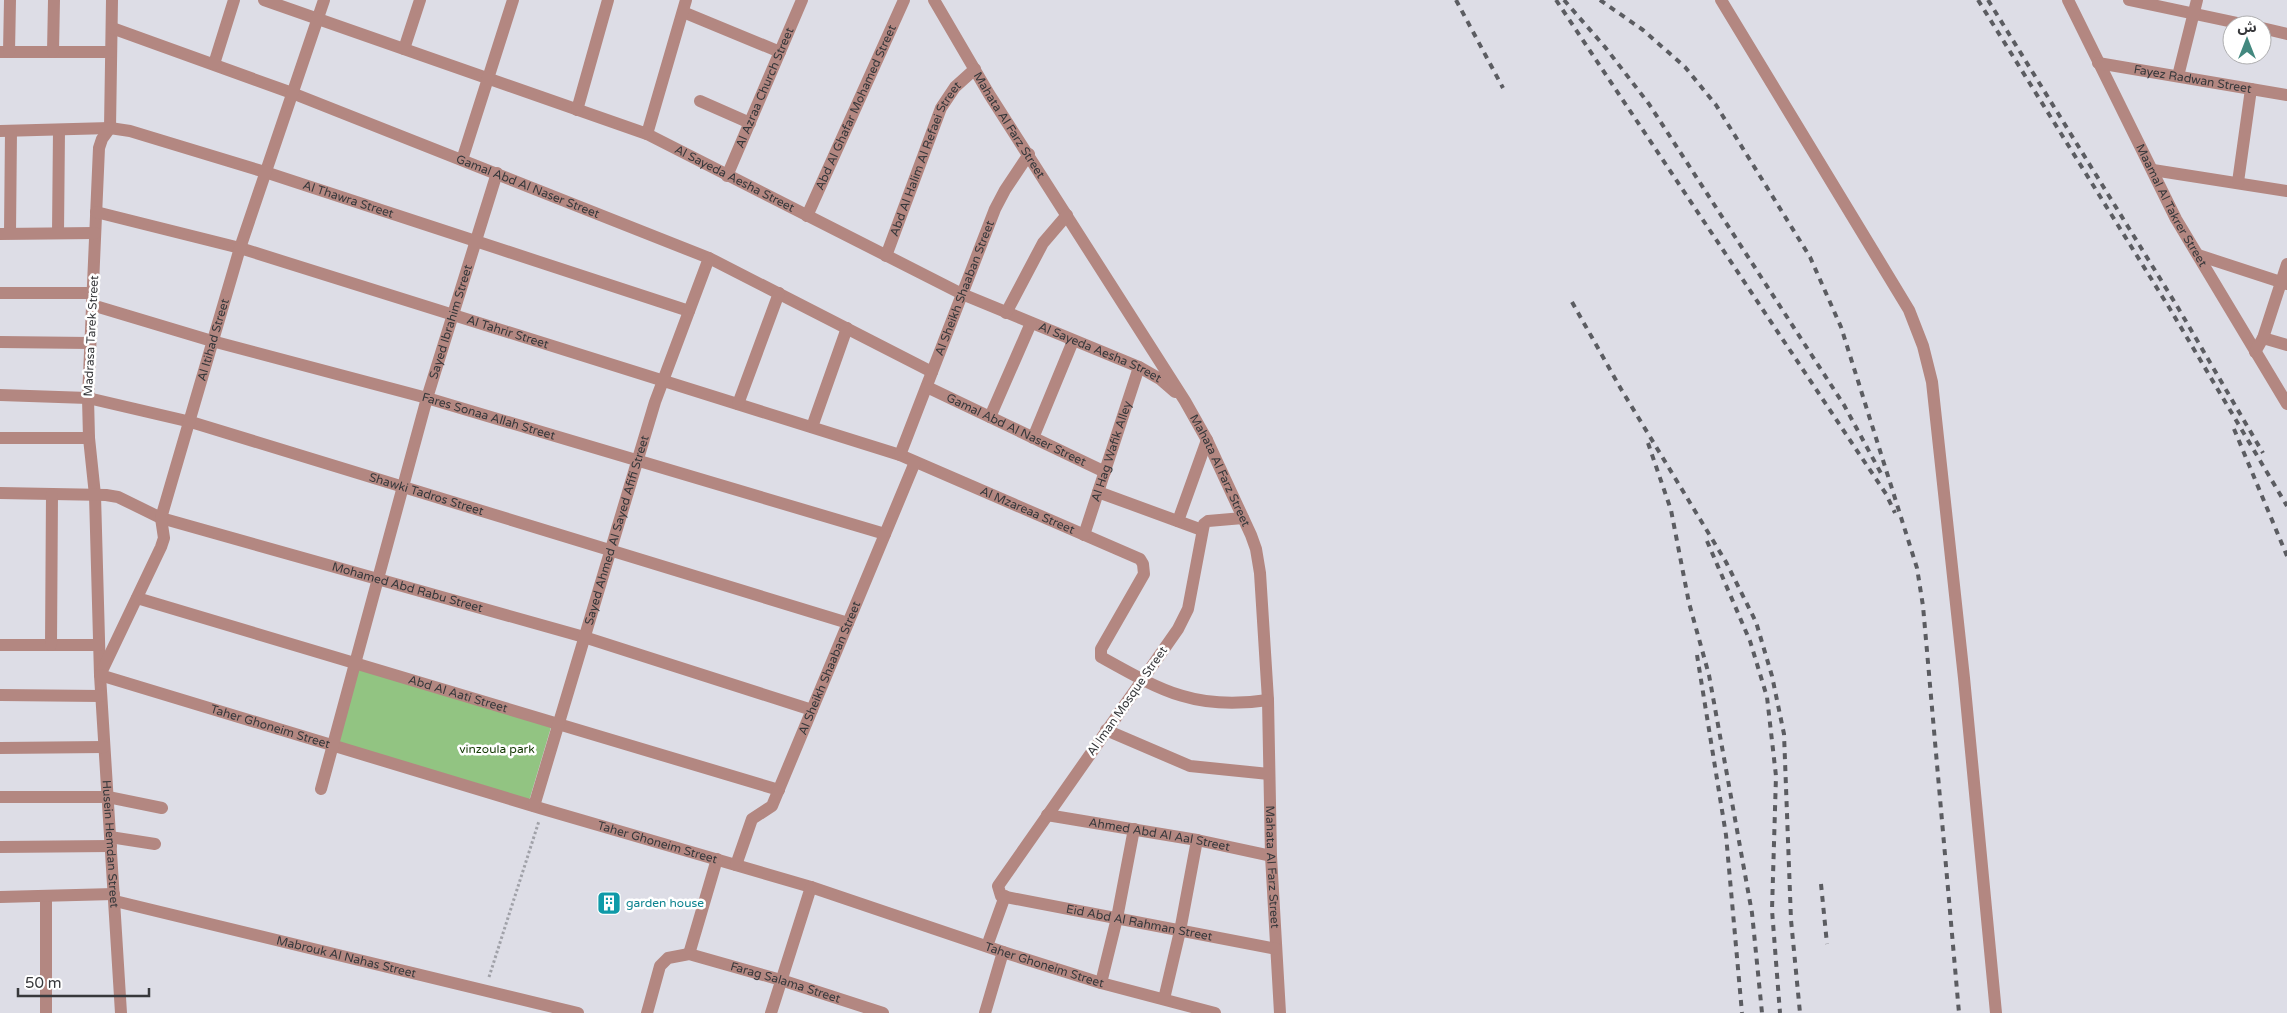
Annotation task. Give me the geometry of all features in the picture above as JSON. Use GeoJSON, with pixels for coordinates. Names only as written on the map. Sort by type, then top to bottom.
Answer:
{"type":"FeatureCollection","features":[{"type":"Feature","properties":{"kind":"street"},"geometry":{"type":"LineString","coordinates":[[10,0],[5,52],[112,52]]}},
{"type":"Feature","properties":{"kind":"street"},"geometry":{"type":"LineString","coordinates":[[54,0],[54,52]]}},
{"type":"Feature","properties":{"kind":"street","name":"Madrasa Tarek Street"},"geometry":{"type":"LineString","coordinates":[[100,675],[95,495],[89,438],[88,398],[99,148],[102,139],[110,128],[112,0]]}},
{"type":"Feature","properties":{"kind":"street"},"geometry":{"type":"LineString","coordinates":[[214,64],[234,0]]}},
{"type":"Feature","properties":{"kind":"street","name":"Al Sayeda Aesha Street"},"geometry":{"type":"LineString","coordinates":[[264,0],[647,134],[962,294],[1139,367],[1160,379],[1185,401]]}},
{"type":"Feature","properties":{"kind":"street","name":"Al Itihad Street"},"geometry":{"type":"LineString","coordinates":[[100,675],[161,548],[164,538],[161,518],[212,341],[240,248],[324,0]]}},
{"type":"Feature","properties":{"kind":"street"},"geometry":{"type":"LineString","coordinates":[[404,49],[420,0]]}},
{"type":"Feature","properties":{"kind":"street"},"geometry":{"type":"LineString","coordinates":[[462,160],[513,0]]}},
{"type":"Feature","properties":{"kind":"street"},"geometry":{"type":"LineString","coordinates":[[577,110],[608,0]]}},
{"type":"Feature","properties":{"kind":"street","name":"Al Azraa Church Street"},"geometry":{"type":"LineString","coordinates":[[727,176],[802,0]]}},
{"type":"Feature","properties":{"kind":"street","name":"Abd Al Ghafar Mohamed Street"},"geometry":{"type":"LineString","coordinates":[[807,216],[904,0]]}},
{"type":"Feature","properties":{"kind":"street","name":"Mahata Al Farz Street"},"geometry":{"type":"LineString","coordinates":[[934,0],[989,94],[1185,401],[1207,440],[1256,549],[1260,573],[1268,700],[1271,856],[1280,1013]]}},
{"type":"Feature","properties":{"kind":"street"},"geometry":{"type":"LineString","coordinates":[[1721,0],[1904,302],[1923,346],[1932,382],[1964,678],[1996,1013]]}},
{"type":"Feature","properties":{"kind":"street","name":"Maamal Al Takrer Street"},"geometry":{"type":"LineString","coordinates":[[2068,0],[2176,219],[2287,404]]}},
{"type":"Feature","properties":{"kind":"street"},"geometry":{"type":"LineString","coordinates":[[2129,0],[2222,19]]}},
{"type":"Feature","properties":{"kind":"street"},"geometry":{"type":"LineString","coordinates":[[2178,76],[2197,0]]}},
{"type":"Feature","properties":{"kind":"street"},"geometry":{"type":"LineString","coordinates":[[647,134],[685,6],[780,52]]}},
{"type":"Feature","properties":{"kind":"street","name":"Gamal Abd Al Naser Street"},"geometry":{"type":"LineString","coordinates":[[112,28],[292,93],[709,258],[932,372]]}},
{"type":"Feature","properties":{"kind":"street"},"geometry":{"type":"LineString","coordinates":[[2272,30],[2287,34]]}},
{"type":"Feature","properties":{"kind":"street","name":"Fayez Radwan Street"},"geometry":{"type":"LineString","coordinates":[[2098,63],[2287,95]]}},
{"type":"Feature","properties":{"kind":"street","name":"Abd Al Halim Al Refaei Street"},"geometry":{"type":"LineString","coordinates":[[886,256],[941,108],[955,87],[975,69]]}},
{"type":"Feature","properties":{"kind":"street"},"geometry":{"type":"LineString","coordinates":[[2238,182],[2251,89]]}},
{"type":"Feature","properties":{"kind":"street"},"geometry":{"type":"LineString","coordinates":[[700,101],[750,123]]}},
{"type":"Feature","properties":{"kind":"street","name":"Al Thawra Street"},"geometry":{"type":"LineString","coordinates":[[6,131],[110,128],[130,131],[265,172],[689,311]]}},
{"type":"Feature","properties":{"kind":"street"},"geometry":{"type":"LineString","coordinates":[[58,233],[59,130]]}},
{"type":"Feature","properties":{"kind":"street"},"geometry":{"type":"LineString","coordinates":[[6,131],[5,234],[95,233]]}},
{"type":"Feature","properties":{"kind":"street","name":"Al Sheikh Shaaban Street"},"geometry":{"type":"LineString","coordinates":[[900,455],[995,209],[1012,178],[1029,154]]}},
{"type":"Feature","properties":{"kind":"street"},"geometry":{"type":"LineString","coordinates":[[2153,170],[2287,190]]}},
{"type":"Feature","properties":{"kind":"street","name":"Sayed Ibrahim Street"},"geometry":{"type":"LineString","coordinates":[[322,789],[402,487],[452,315],[497,173]]}},
{"type":"Feature","properties":{"kind":"street","name":"Al Tahrir Street"},"geometry":{"type":"LineString","coordinates":[[96,212],[240,248],[663,382],[812,427],[900,455],[915,462]]}},
{"type":"Feature","properties":{"kind":"street"},"geometry":{"type":"LineString","coordinates":[[1006,313],[1043,242],[1067,215]]}},
{"type":"Feature","properties":{"kind":"street"},"geometry":{"type":"LineString","coordinates":[[2198,255],[2285,283]]}},
{"type":"Feature","properties":{"kind":"street","name":"Sayed Ahmed Al Sayed Afifi Street"},"geometry":{"type":"LineString","coordinates":[[539,807],[557,723],[638,461],[663,382],[709,258]]}},
{"type":"Feature","properties":{"kind":"street"},"geometry":{"type":"LineString","coordinates":[[2256,352],[2285,283],[2287,264]]}},
{"type":"Feature","properties":{"kind":"street","name":"Fares Sonaa Allah Street"},"geometry":{"type":"LineString","coordinates":[[0,293],[92,299],[212,341],[428,398],[885,534]]}},
{"type":"Feature","properties":{"kind":"street"},"geometry":{"type":"LineString","coordinates":[[738,404],[779,293]]}},
{"type":"Feature","properties":{"kind":"street"},"geometry":{"type":"LineString","coordinates":[[990,417],[1030,323]]}},
{"type":"Feature","properties":{"kind":"street"},"geometry":{"type":"LineString","coordinates":[[812,427],[847,328]]}},
{"type":"Feature","properties":{"kind":"street"},"geometry":{"type":"LineString","coordinates":[[2263,338],[2287,345]]}},
{"type":"Feature","properties":{"kind":"street"},"geometry":{"type":"LineString","coordinates":[[1033,438],[1073,341]]}},
{"type":"Feature","properties":{"kind":"street"},"geometry":{"type":"LineString","coordinates":[[0,342],[90,343]]}},
{"type":"Feature","properties":{"kind":"street","name":"Al Hag Wafik Alley"},"geometry":{"type":"LineString","coordinates":[[1084,536],[1139,367]]}},
{"type":"Feature","properties":{"kind":"street","name":"Gamal Abd Al Naser Street"},"geometry":{"type":"LineString","coordinates":[[927,387],[1104,472]]}},
{"type":"Feature","properties":{"kind":"street","name":"Shawki Tadros Street"},"geometry":{"type":"LineString","coordinates":[[0,395],[88,398],[190,422],[848,624]]}},
{"type":"Feature","properties":{"kind":"street"},"geometry":{"type":"LineString","coordinates":[[0,438],[89,438]]}},
{"type":"Feature","properties":{"kind":"street"},"geometry":{"type":"LineString","coordinates":[[1178,521],[1207,440]]}},
{"type":"Feature","properties":{"kind":"street","name":"Al Sheikh Shaaban Street"},"geometry":{"type":"LineString","coordinates":[[736,865],[752,819],[772,806],[915,462]]}},
{"type":"Feature","properties":{"kind":"street","name":"Al Mzareaa Street"},"geometry":{"type":"LineString","coordinates":[[915,462],[1140,559],[1143,564],[1144,574],[1100,652],[1102,657],[1142,680]]}},
{"type":"Feature","properties":{"kind":"street"},"geometry":{"type":"LineString","coordinates":[[1098,492],[1202,530],[1208,521],[1242,518]]}},
{"type":"Feature","properties":{"kind":"street","name":"Mohamed Abd Rabu Street"},"geometry":{"type":"LineString","coordinates":[[0,493],[118,497],[161,518],[584,637],[812,710]]}},
{"type":"Feature","properties":{"kind":"street"},"geometry":{"type":"LineString","coordinates":[[51,645],[52,494]]}},
{"type":"Feature","properties":{"kind":"street","name":"Al Iman Mosque Street"},"geometry":{"type":"LineString","coordinates":[[1003,896],[998,886],[1184,620],[1190,599],[1202,530]]}},
{"type":"Feature","properties":{"kind":"street","name":"Abd Al Aati Street"},"geometry":{"type":"LineString","coordinates":[[137,598],[779,790]]}},
{"type":"Feature","properties":{"kind":"street"},"geometry":{"type":"LineString","coordinates":[[0,644],[99,645]]}},
{"type":"Feature","properties":{"kind":"street","name":"Husein Hemdan Street"},"geometry":{"type":"LineString","coordinates":[[100,675],[121,1013]]}},
{"type":"Feature","properties":{"kind":"street","name":"Taher Ghoneim Street"},"geometry":{"type":"LineString","coordinates":[[100,675],[811,887],[1003,952],[1102,983],[1215,1013]]}},
{"type":"Feature","properties":{"kind":"street"},"geometry":{"type":"LineString","coordinates":[[1142,680],[1169,693],[1196,701],[1226,704],[1268,700]]}},
{"type":"Feature","properties":{"kind":"street"},"geometry":{"type":"LineString","coordinates":[[0,695],[101,696]]}},
{"type":"Feature","properties":{"kind":"street"},"geometry":{"type":"LineString","coordinates":[[1106,730],[1190,766],[1269,774]]}},
{"type":"Feature","properties":{"kind":"street"},"geometry":{"type":"LineString","coordinates":[[0,748],[104,747]]}},
{"type":"Feature","properties":{"kind":"street"},"geometry":{"type":"LineString","coordinates":[[0,797],[108,796],[162,808]]}},
{"type":"Feature","properties":{"kind":"street","name":"Ahmed Abd Al Aal Street"},"geometry":{"type":"LineString","coordinates":[[1046,815],[1197,840],[1271,856]]}},
{"type":"Feature","properties":{"kind":"street"},"geometry":{"type":"LineString","coordinates":[[1102,983],[1134,829]]}},
{"type":"Feature","properties":{"kind":"street"},"geometry":{"type":"LineString","coordinates":[[1164,999],[1180,931],[1197,840]]}},
{"type":"Feature","properties":{"kind":"street"},"geometry":{"type":"LineString","coordinates":[[0,847],[111,842],[155,844]]}},
{"type":"Feature","properties":{"kind":"street"},"geometry":{"type":"LineString","coordinates":[[646,1013],[660,966],[668,958],[689,954],[717,859]]}},
{"type":"Feature","properties":{"kind":"street"},"geometry":{"type":"LineString","coordinates":[[771,1013],[811,887]]}},
{"type":"Feature","properties":{"kind":"street"},"geometry":{"type":"LineString","coordinates":[[46,896],[46,1013]]}},
{"type":"Feature","properties":{"kind":"street"},"geometry":{"type":"LineString","coordinates":[[987,946],[1003,896]]}},
{"type":"Feature","properties":{"kind":"street","name":"Eid Abd Al Rahman Street"},"geometry":{"type":"LineString","coordinates":[[1003,896],[1276,948]]}},
{"type":"Feature","properties":{"kind":"street","name":"Mabrouk Al Nahas Street"},"geometry":{"type":"LineString","coordinates":[[0,897],[114,898],[578,1013]]}},
{"type":"Feature","properties":{"kind":"street"},"geometry":{"type":"LineString","coordinates":[[986,1013],[1003,952]]}},
{"type":"Feature","properties":{"kind":"street","name":"Farag Salama Street"},"geometry":{"type":"LineString","coordinates":[[689,954],[781,980],[883,1013]]}},
{"type":"Feature","properties":{"kind":"path"},"geometry":{"type":"LineString","coordinates":[[484,990],[539,807]]}},
{"type":"Feature","properties":{"kind":"green space","name":"vinzoula park"},"geometry":{"type":"Polygon","coordinates":[[[357,666],[552,724],[529,801],[336,742],[357,666]]]}},
{"type":"Feature","properties":{"kind":"railway"},"geometry":{"type":"LineString","coordinates":[[1456,0],[1503,88]]}},
{"type":"Feature","properties":{"kind":"railway"},"geometry":{"type":"LineString","coordinates":[[1556,0],[1886,494],[1895,513]]}},
{"type":"Feature","properties":{"kind":"railway"},"geometry":{"type":"LineString","coordinates":[[1564,0],[1605,47],[1649,104],[1844,405],[1883,477]]}},
{"type":"Feature","properties":{"kind":"railway"},"geometry":{"type":"LineString","coordinates":[[1600,0],[1643,30],[1685,67],[1716,105],[1810,257],[1841,327],[1917,568],[1923,606],[1959,1013]]}},
{"type":"Feature","properties":{"kind":"railway"},"geometry":{"type":"LineString","coordinates":[[1978,0],[2170,309],[2287,506]]}},
{"type":"Feature","properties":{"kind":"railway"},"geometry":{"type":"LineString","coordinates":[[1988,0],[2177,306],[2263,453]]}},
{"type":"Feature","properties":{"kind":"railway"},"geometry":{"type":"LineString","coordinates":[[1572,302],[1621,389],[1726,562],[1756,622],[1772,676],[1784,734],[1791,920],[1800,1013]]}},
{"type":"Feature","properties":{"kind":"railway"},"geometry":{"type":"LineString","coordinates":[[2234,429],[2287,556]]}},
{"type":"Feature","properties":{"kind":"railway"},"geometry":{"type":"LineString","coordinates":[[1648,443],[1671,510],[1689,603],[1709,675],[1752,913],[1762,1013]]}},
{"type":"Feature","properties":{"kind":"railway"},"geometry":{"type":"LineString","coordinates":[[1707,541],[1750,641],[1767,697],[1776,776],[1772,910],[1780,1013]]}},
{"type":"Feature","properties":{"kind":"railway"},"geometry":{"type":"LineString","coordinates":[[1697,655],[1726,835],[1742,1013]]}},
{"type":"Feature","properties":{"kind":"railway"},"geometry":{"type":"LineString","coordinates":[[1821,884],[1827,944]]}},
{"type":"Feature","properties":{"kind":"place","name":"garden house"},"geometry":{"type":"Point","coordinates":[609,903]}}]}
